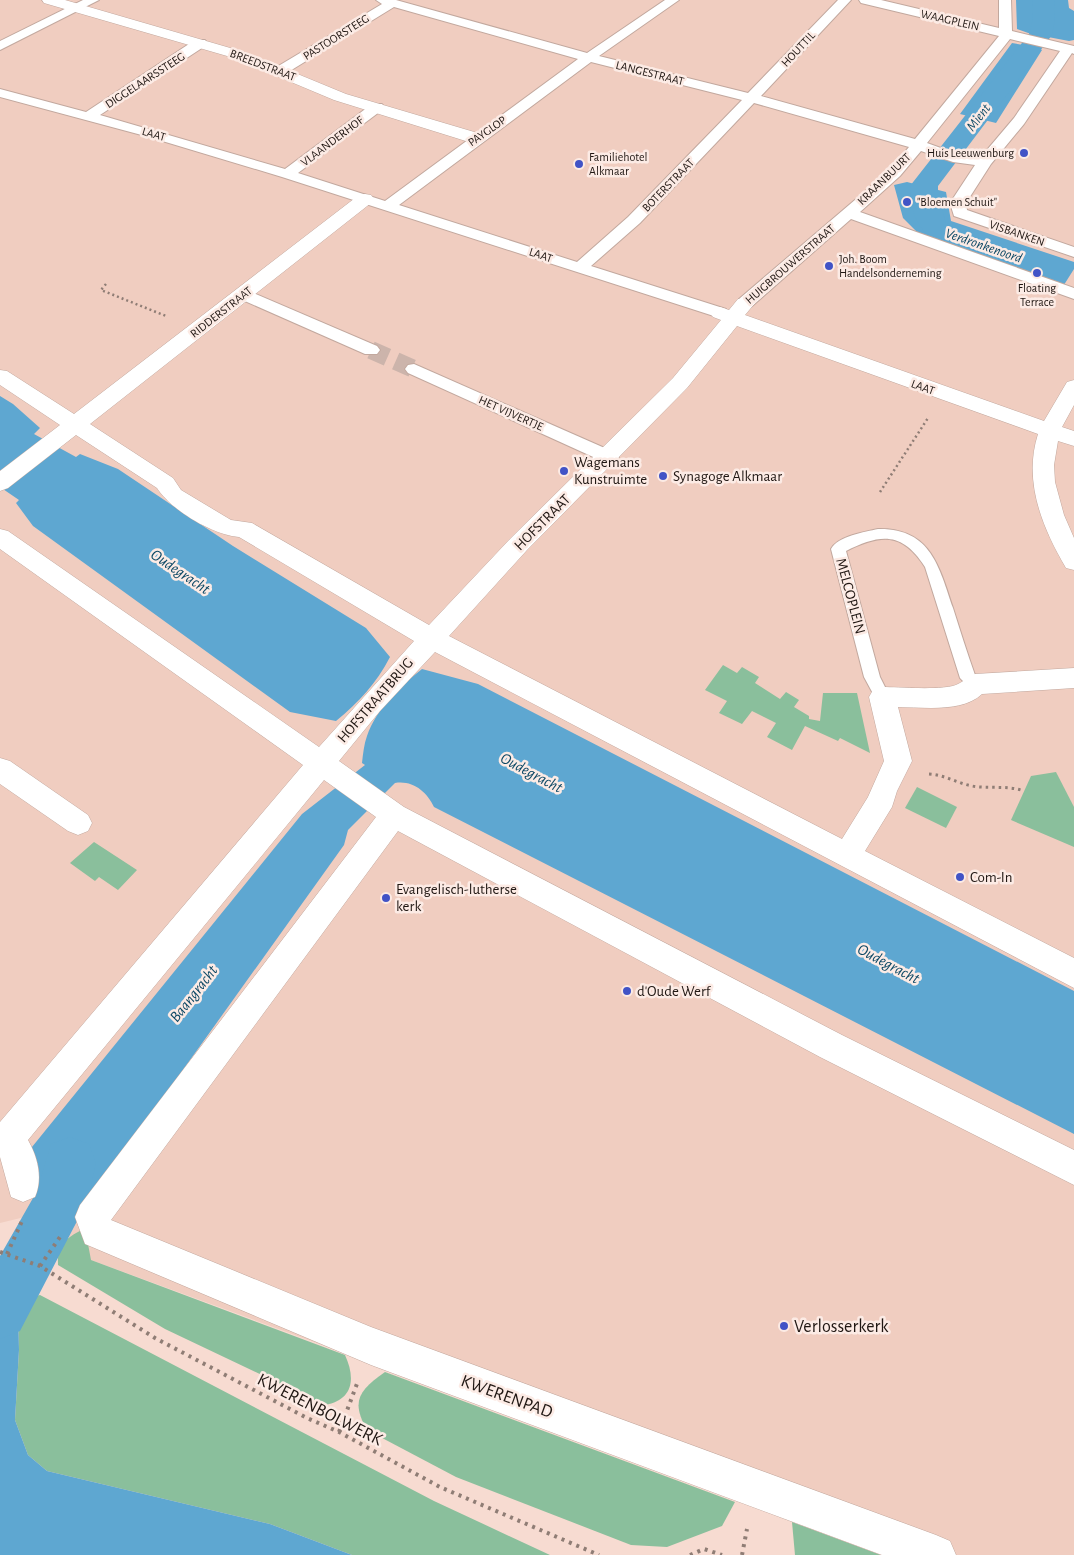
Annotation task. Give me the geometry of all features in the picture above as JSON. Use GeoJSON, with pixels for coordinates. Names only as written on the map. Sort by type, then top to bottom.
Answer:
{"type":"FeatureCollection","features":[{"type":"Feature","properties":{"kind":"street","name":"BREEDSTRAAT"},"geometry":{"type":"LineString","coordinates":[[50,0],[239,55],[340,97],[475,138]]}},
{"type":"Feature","properties":{"kind":"street"},"geometry":{"type":"LineString","coordinates":[[0,46],[92,0]]}},
{"type":"Feature","properties":{"kind":"street","name":"PAYGLOP"},"geometry":{"type":"LineString","coordinates":[[388,206],[475,138],[587,57],[673,0]]}},
{"type":"Feature","properties":{"kind":"street","name":"HOUTTIL"},"geometry":{"type":"LineString","coordinates":[[752,98],[845,0]]}},
{"type":"Feature","properties":{"kind":"street","name":"WAAGPLEIN"},"geometry":{"type":"LineString","coordinates":[[865,0],[1071,50]]}},
{"type":"Feature","properties":{"kind":"street"},"geometry":{"type":"LineString","coordinates":[[919,145],[1011,36],[1005,0]]}},
{"type":"Feature","properties":{"kind":"street","name":"LANGESTRAAT"},"geometry":{"type":"LineString","coordinates":[[387,1],[587,57],[752,98],[919,145],[958,159],[985,162]]}},
{"type":"Feature","properties":{"kind":"street","name":"PASTOORSTEEG"},"geometry":{"type":"LineString","coordinates":[[280,72],[387,1]]}},
{"type":"Feature","properties":{"kind":"street","name":"DIGGELAARSSTEEG"},"geometry":{"type":"LineString","coordinates":[[89,116],[200,43]]}},
{"type":"Feature","properties":{"kind":"street"},"geometry":{"type":"LineString","coordinates":[[985,162],[1019,121],[1071,50]]}},
{"type":"Feature","properties":{"kind":"street","name":"LAAT"},"geometry":{"type":"LineString","coordinates":[[0,94],[89,116],[287,174],[580,268],[733,311],[943,394],[1074,439]]}},
{"type":"Feature","properties":{"kind":"street","name":"BOTERSTRAAT"},"geometry":{"type":"LineString","coordinates":[[580,268],[634,220],[752,98]]}},
{"type":"Feature","properties":{"kind":"street","name":"VLAANDERHOF"},"geometry":{"type":"LineString","coordinates":[[287,174],[377,107]]}},
{"type":"Feature","properties":{"kind":"street","name":"KRAANBUURT"},"geometry":{"type":"LineString","coordinates":[[849,213],[895,173],[919,145]]}},
{"type":"Feature","properties":{"kind":"street","name":"VISBANKEN"},"geometry":{"type":"LineString","coordinates":[[985,162],[958,203],[960,213],[1074,252]]}},
{"type":"Feature","properties":{"kind":"street","name":"RIDDERSTRAAT"},"geometry":{"type":"LineString","coordinates":[[0,483],[56,442],[365,199]]}},
{"type":"Feature","properties":{"kind":"street"},"geometry":{"type":"LineString","coordinates":[[849,213],[1067,292],[1074,273]]}},
{"type":"Feature","properties":{"kind":"street","name":"HUIGBROUWERSTRAAT"},"geometry":{"type":"LineString","coordinates":[[733,311],[849,213]]}},
{"type":"Feature","properties":{"kind":"street"},"geometry":{"type":"LineString","coordinates":[[244,294],[371,350]]}},
{"type":"Feature","properties":{"kind":"street","name":"HOFSTRAAT"},"geometry":{"type":"LineString","coordinates":[[430,638],[519,544],[680,383],[733,311]]}},
{"type":"Feature","properties":{"kind":"street","name":"HET VIJVERTJE"},"geometry":{"type":"LineString","coordinates":[[414,369],[609,456]]}},
{"type":"Feature","properties":{"kind":"street"},"geometry":{"type":"LineString","coordinates":[[0,376],[165,483],[172,495],[226,528],[244,529],[430,638],[1074,974]]}},
{"type":"Feature","properties":{"kind":"street"},"geometry":{"type":"LineString","coordinates":[[1074,387],[1050,430],[1042,454],[1047,505],[1074,562]]}},
{"type":"Feature","properties":{"kind":"street"},"geometry":{"type":"LineString","coordinates":[[0,537],[394,815],[831,1046],[1074,1168]]}},
{"type":"Feature","properties":{"kind":"street","name":"HOFSTRAATBRUG"},"geometry":{"type":"LineString","coordinates":[[321,763],[430,638]]}},
{"type":"Feature","properties":{"kind":"street"},"geometry":{"type":"LineString","coordinates":[[882,697],[946,697],[966,693],[974,684],[1074,678]]}},
{"type":"Feature","properties":{"kind":"street","name":"MELCOPLEIN"},"geometry":{"type":"LineString","coordinates":[[882,697],[898,761],[895,767]]}},
{"type":"Feature","properties":{"kind":"street"},"geometry":{"type":"LineString","coordinates":[[24,1185],[19,1158],[8,1138],[321,763]]}},
{"type":"Feature","properties":{"kind":"street"},"geometry":{"type":"LineString","coordinates":[[847,855],[882,799],[882,791],[895,767]]}},
{"type":"Feature","properties":{"kind":"street"},"geometry":{"type":"LineString","coordinates":[[0,769],[78,823]]}},
{"type":"Feature","properties":{"kind":"street"},"geometry":{"type":"LineString","coordinates":[[78,1225],[394,815]]}},
{"type":"Feature","properties":{"kind":"street","name":"KWERENPAD"},"geometry":{"type":"LineString","coordinates":[[78,1225],[301,1319],[371,1346],[936,1555]]}},
{"type":"Feature","properties":{"kind":"lane","name":"MELCOPLEIN"},"geometry":{"type":"LineString","coordinates":[[882,697],[872,677],[838,549],[860,537],[877,533],[894,534],[912,540],[924,550],[932,566],[968,678],[974,684]]}},
{"type":"Feature","properties":{"kind":"path"},"geometry":{"type":"LineString","coordinates":[[106,284],[101,290],[199,330]]}},
{"type":"Feature","properties":{"kind":"path"},"geometry":{"type":"LineString","coordinates":[[880,492],[943,394]]}},
{"type":"Feature","properties":{"kind":"path"},"geometry":{"type":"LineString","coordinates":[[895,767],[915,775],[944,774],[972,786],[1011,786],[1024,791]]}},
{"type":"Feature","properties":{"kind":"path"},"geometry":{"type":"LineString","coordinates":[[7,1254],[25,1215]]}},
{"type":"Feature","properties":{"kind":"path"},"geometry":{"type":"LineString","coordinates":[[40,1266],[78,1225]]}},
{"type":"Feature","properties":{"kind":"path","name":"KWERENBOLWERK"},"geometry":{"type":"LineString","coordinates":[[0,1252],[40,1266],[155,1338],[308,1418],[339,1432],[440,1487],[599,1555]]}},
{"type":"Feature","properties":{"kind":"path"},"geometry":{"type":"LineString","coordinates":[[339,1432],[371,1346]]}},
{"type":"Feature","properties":{"kind":"path"},"geometry":{"type":"LineString","coordinates":[[690,1555],[704,1550],[722,1555]]}},
{"type":"Feature","properties":{"kind":"shaded area"},"geometry":{"type":"Polygon","coordinates":[[[0,0],[1074,0],[1074,1555],[894,1555],[91,1260],[69,1237],[61,1225],[33,1215],[0,1223],[0,0]]]}},
{"type":"Feature","properties":{"kind":"green space"},"geometry":{"type":"Polygon","coordinates":[[[723,665],[737,673],[742,667],[759,677],[755,683],[780,699],[786,692],[799,700],[794,707],[809,716],[809,719],[820,721],[823,693],[857,693],[870,753],[840,738],[838,741],[805,726],[792,750],[767,737],[776,723],[752,711],[742,724],[719,713],[727,701],[705,690],[723,665]]]}},
{"type":"Feature","properties":{"kind":"green space"},"geometry":{"type":"Polygon","coordinates":[[[1056,772],[1074,807],[1074,847],[1011,820],[1031,776],[1056,772]]]}},
{"type":"Feature","properties":{"kind":"green space"},"geometry":{"type":"Polygon","coordinates":[[[917,787],[957,807],[946,828],[905,808],[917,787]]]}},
{"type":"Feature","properties":{"kind":"green space"},"geometry":{"type":"Polygon","coordinates":[[[94,842],[137,870],[118,890],[99,877],[95,881],[70,863],[94,842]]]}},
{"type":"Feature","properties":{"kind":"green space"},"geometry":{"type":"Polygon","coordinates":[[[85,1228],[91,1260],[345,1355],[351,1380],[347,1393],[334,1402],[325,1405],[165,1329],[58,1265],[61,1246],[68,1238],[85,1228]]]}},
{"type":"Feature","properties":{"kind":"green space"},"geometry":{"type":"Polygon","coordinates":[[[40,1295],[434,1501],[550,1555],[352,1555],[270,1524],[47,1471],[28,1455],[15,1420],[19,1350],[18,1307],[28,1298],[40,1295]]]}},
{"type":"Feature","properties":{"kind":"green space"},"geometry":{"type":"Polygon","coordinates":[[[385,1372],[735,1502],[722,1526],[667,1547],[631,1545],[456,1477],[367,1430],[359,1411],[360,1396],[369,1384],[385,1372]]]}},
{"type":"Feature","properties":{"kind":"green space"},"geometry":{"type":"Polygon","coordinates":[[[792,1522],[881,1555],[795,1555],[792,1522]]]}},
{"type":"Feature","properties":{"kind":"water"},"geometry":{"type":"Polygon","coordinates":[[[1016,0],[1068,0],[1069,8],[1074,11],[1074,40],[1069,41],[1048,37],[1045,41],[1029,38],[1031,34],[1017,29],[1016,0]]]}},
{"type":"Feature","properties":{"kind":"water"},"geometry":{"type":"Polygon","coordinates":[[[1026,42],[1042,46],[1040,49],[1042,50],[996,123],[960,114],[1012,43],[1023,45],[1026,42]]]}},
{"type":"Feature","properties":{"kind":"water","name":"Verdronkenoord"},"geometry":{"type":"Polygon","coordinates":[[[907,182],[946,192],[951,221],[1074,262],[1074,269],[1062,288],[919,234],[903,218],[894,185],[907,182]]]}},
{"type":"Feature","properties":{"kind":"water","name":"Oudegracht"},"geometry":{"type":"Polygon","coordinates":[[[0,396],[13,404],[40,428],[34,434],[76,457],[80,454],[118,469],[233,546],[366,628],[390,657],[373,684],[360,700],[336,721],[290,712],[33,526],[16,503],[19,500],[0,487],[0,396]]]}},
{"type":"Feature","properties":{"kind":"water","name":"Oudegracht"},"geometry":{"type":"Polygon","coordinates":[[[422,669],[478,684],[1074,991],[1074,1134],[434,807],[419,788],[408,783],[395,783],[348,830],[344,845],[84,1208],[65,1221],[38,1214],[32,1147],[302,814],[365,765],[362,763],[365,742],[371,726],[383,707],[397,691],[422,669]]]}},
{"type":"Feature","properties":{"kind":"water"},"geometry":{"type":"Polygon","coordinates":[[[0,1301],[18,1307],[19,1350],[15,1420],[28,1455],[47,1471],[270,1524],[352,1555],[0,1555],[0,1301]]]}},
{"type":"Feature","properties":{"kind":"waterway","name":"Mient"},"geometry":{"type":"LineString","coordinates":[[949,233],[934,228],[924,196],[924,186],[1040,35],[1044,19],[1043,0]]}},
{"type":"Feature","properties":{"kind":"waterway","name":"Baangracht"},"geometry":{"type":"LineString","coordinates":[[0,1311],[61,1200],[70,1163]]}},
{"type":"Feature","properties":{"kind":"tunnel"},"geometry":{"type":"LineString","coordinates":[[371,350],[414,369]]}},
{"type":"Feature","properties":{"kind":"place","name":"Huis Leeuwenburg"},"geometry":{"type":"Point","coordinates":[1024,153]}},
{"type":"Feature","properties":{"kind":"place","name":"Familiehotel Alkmaar"},"geometry":{"type":"Point","coordinates":[579,164]}},
{"type":"Feature","properties":{"kind":"place","name":"\"Bloemen Schuit\""},"geometry":{"type":"Point","coordinates":[907,202]}},
{"type":"Feature","properties":{"kind":"place","name":"Joh. Boom Handelsonderneming"},"geometry":{"type":"Point","coordinates":[829,266]}},
{"type":"Feature","properties":{"kind":"place","name":"Floating Terrace"},"geometry":{"type":"Point","coordinates":[1037,273]}},
{"type":"Feature","properties":{"kind":"place","name":"Wagemans Kunstruimte"},"geometry":{"type":"Point","coordinates":[564,471]}},
{"type":"Feature","properties":{"kind":"place","name":"Synagoge Alkmaar"},"geometry":{"type":"Point","coordinates":[663,476]}},
{"type":"Feature","properties":{"kind":"place","name":"Com-In"},"geometry":{"type":"Point","coordinates":[960,877]}},
{"type":"Feature","properties":{"kind":"place","name":"Evangelisch-lutherse kerk"},"geometry":{"type":"Point","coordinates":[386,898]}},
{"type":"Feature","properties":{"kind":"place","name":"d'Oude Werf"},"geometry":{"type":"Point","coordinates":[627,991]}},
{"type":"Feature","properties":{"kind":"place","name":"Verlosserkerk"},"geometry":{"type":"Point","coordinates":[784,1326]}}]}
